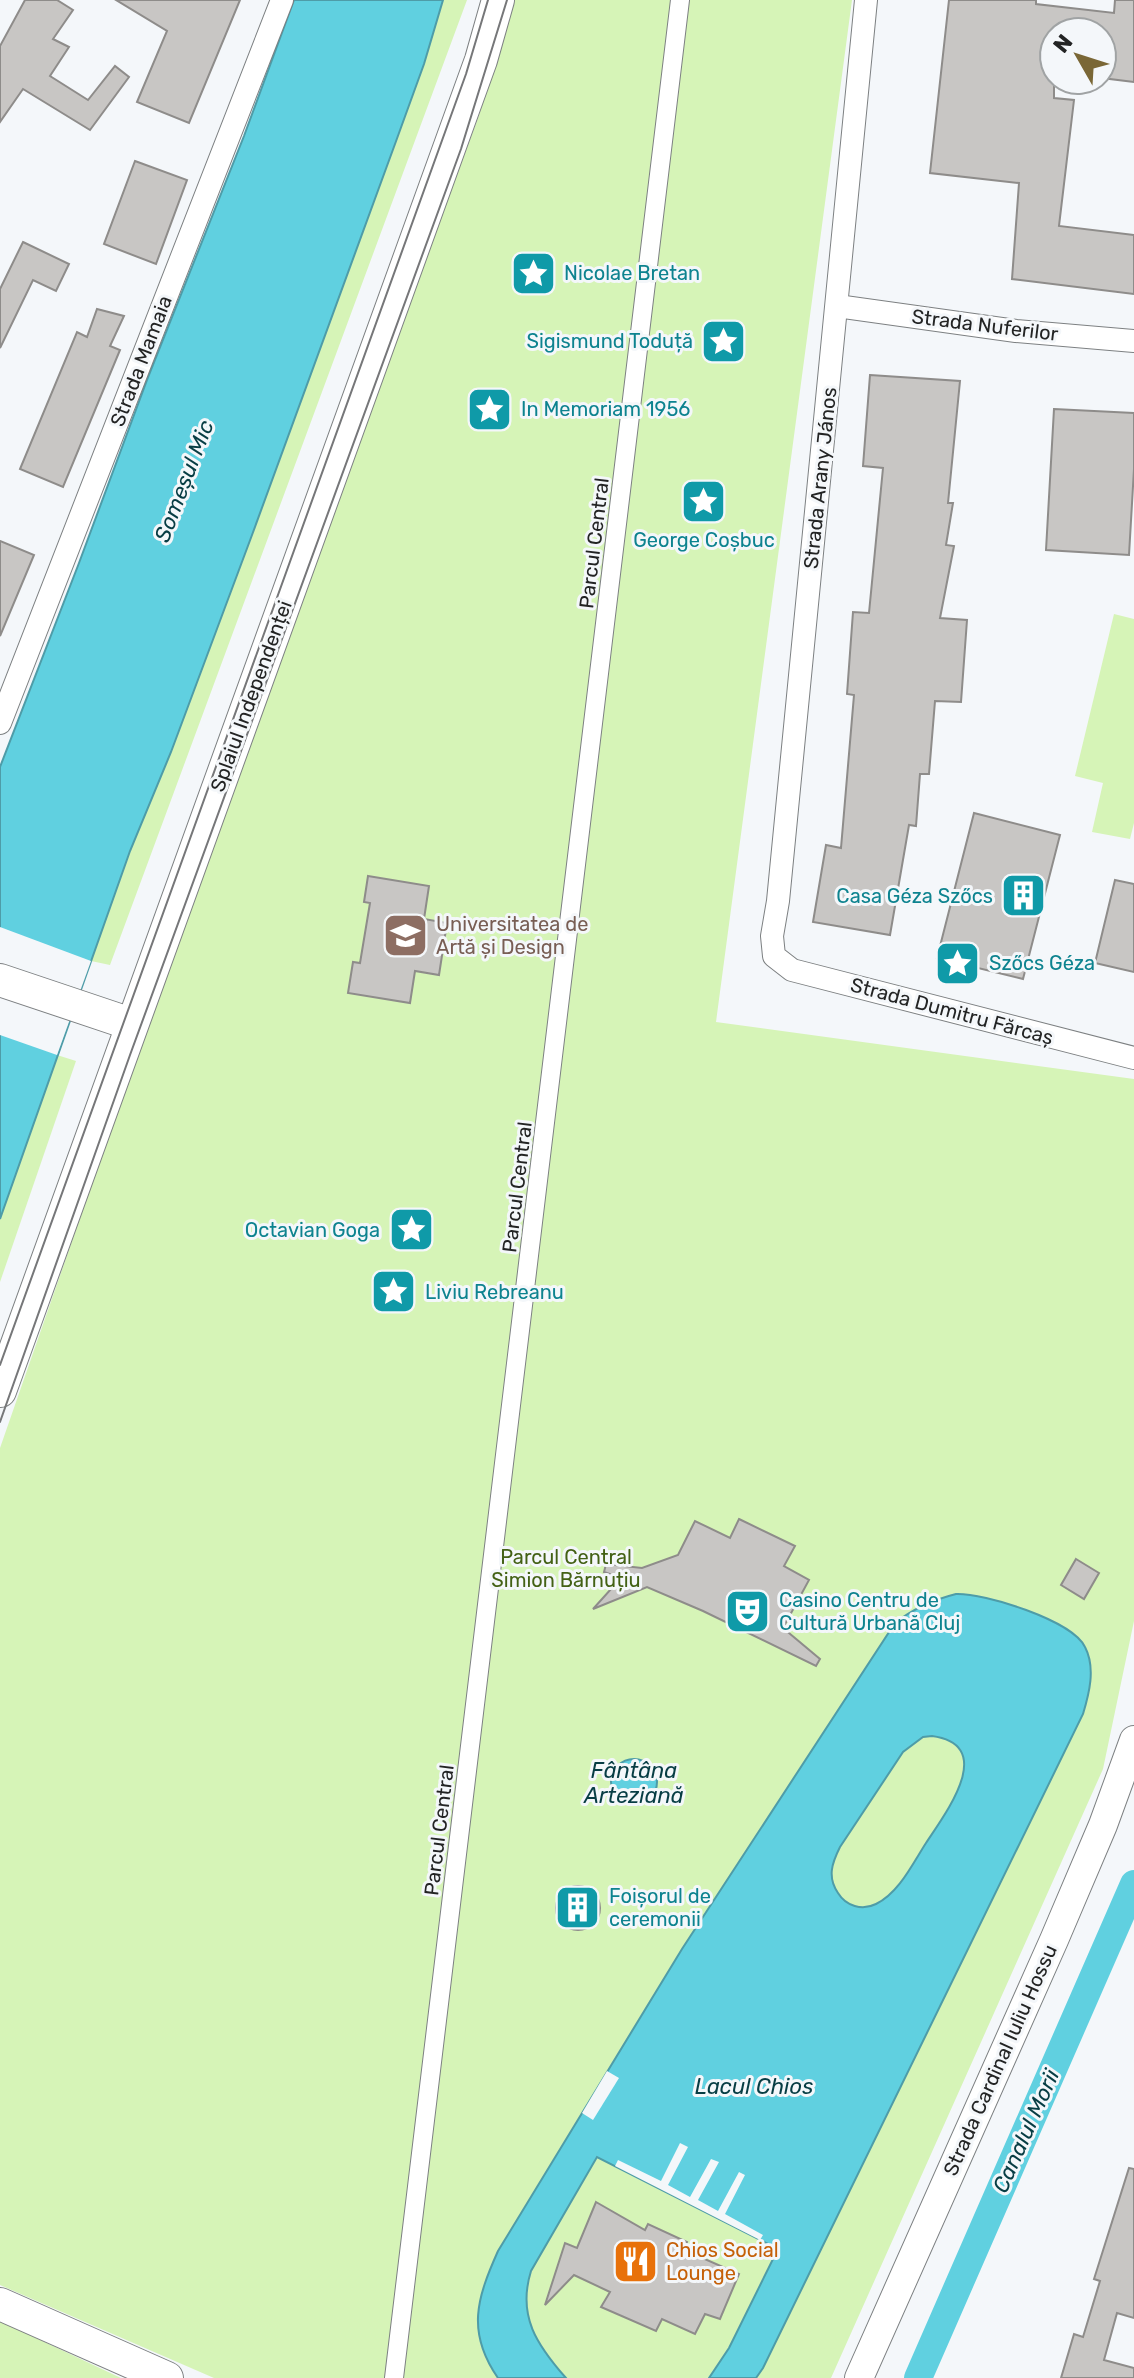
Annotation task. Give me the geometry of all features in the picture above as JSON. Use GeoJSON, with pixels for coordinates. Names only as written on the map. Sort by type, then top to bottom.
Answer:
{"type":"FeatureCollection","features":[{"type":"Feature","properties":{"kind":"main road","name":"Splaiul Independenței"},"geometry":{"type":"LineString","coordinates":[[0,1391],[481,60],[498,0]]}},
{"type":"Feature","properties":{"kind":"main road"},"geometry":{"type":"LineString","coordinates":[[0,980],[131,1024]]}},
{"type":"Feature","properties":{"kind":"main road"},"geometry":{"type":"LineString","coordinates":[[0,2304],[167,2378]]}},
{"type":"Feature","properties":{"kind":"street","name":"Strada Mamaia"},"geometry":{"type":"LineString","coordinates":[[0,723],[282,0]]}},
{"type":"Feature","properties":{"kind":"street","name":"Parcul Central"},"geometry":{"type":"LineString","coordinates":[[394,2378],[680,0]]}},
{"type":"Feature","properties":{"kind":"street","name":"Strada Arany János"},"geometry":{"type":"LineString","coordinates":[[774,956],[772,936],[778,901],[866,0]]}},
{"type":"Feature","properties":{"kind":"street","name":"Strada Nuferilor"},"geometry":{"type":"LineString","coordinates":[[837,306],[1016,331],[1134,341]]}},
{"type":"Feature","properties":{"kind":"street","name":"Strada Dumitru Fărcaș"},"geometry":{"type":"LineString","coordinates":[[774,956],[792,970],[1134,1058]]}},
{"type":"Feature","properties":{"kind":"street","name":"Strada Cardinal Iuliu Hossu"},"geometry":{"type":"LineString","coordinates":[[859,2378],[1060,1927],[1103,1825],[1134,1740]]}},
{"type":"Feature","properties":{"kind":"green space"},"geometry":{"type":"Polygon","coordinates":[[[443,0],[467,0],[110,965],[91,961],[130,851],[171,752],[252,535],[424,64],[443,0]]]}},
{"type":"Feature","properties":{"kind":"green space","name":"Parcul Central Simion Bărnuțiu"},"geometry":{"type":"Polygon","coordinates":[[[513,0],[852,0],[716,1022],[1134,1079],[1134,1621],[1103,1769],[831,2378],[214,2378],[0,2285],[0,1448],[206,856],[479,115],[513,0]]]}},
{"type":"Feature","properties":{"kind":"green space"},"geometry":{"type":"Polygon","coordinates":[[[1114,614],[1134,619],[1134,823],[1130,839],[1092,832],[1103,783],[1075,776],[1114,614]]]}},
{"type":"Feature","properties":{"kind":"green space"},"geometry":{"type":"Polygon","coordinates":[[[57,1055],[76,1061],[0,1282],[0,1219],[57,1055]]]}},
{"type":"Feature","properties":{"kind":"green space"},"geometry":{"type":"Polygon","coordinates":[[[0,2321],[121,2378],[0,2378],[0,2321]]]}},
{"type":"Feature","properties":{"kind":"water","name":"Someșul Mic"},"geometry":{"type":"Polygon","coordinates":[[[294,0],[443,0],[395,144],[171,752],[130,851],[0,1219],[0,767],[294,0]]]}},
{"type":"Feature","properties":{"kind":"water","name":"Lacul Chios"},"geometry":{"type":"Polygon","coordinates":[[[956,1594],[986,1598],[1026,1610],[1077,1637],[1085,1647],[1090,1664],[1087,1698],[1083,1714],[763,2368],[756,2378],[709,2378],[729,2348],[778,2249],[597,2157],[531,2271],[527,2287],[526,2302],[532,2329],[546,2354],[566,2378],[498,2378],[482,2345],[478,2315],[485,2284],[498,2251],[682,1949],[895,1623],[916,1609],[956,1594]],[[932,1736],[923,1737],[903,1752],[835,1859],[833,1881],[845,1901],[860,1907],[876,1904],[892,1893],[905,1877],[954,1799],[961,1782],[964,1766],[962,1752],[951,1742],[932,1736]]]}},
{"type":"Feature","properties":{"kind":"water","name":"Fântâna Arteziană"},"geometry":{"type":"Polygon","coordinates":[[[634,1759],[650,1766],[657,1782],[650,1798],[634,1805],[618,1798],[611,1782],[618,1766],[634,1759]]]}},
{"type":"Feature","properties":{"kind":"pier"},"geometry":{"type":"Polygon","coordinates":[[[0,927],[91,961],[57,1055],[0,1035],[0,927]]]}},
{"type":"Feature","properties":{"kind":"pier"},"geometry":{"type":"Polygon","coordinates":[[[607,2071],[619,2078],[593,2120],[582,2113],[607,2071]]]}},
{"type":"Feature","properties":{"kind":"pier"},"geometry":{"type":"Polygon","coordinates":[[[680,2143],[688,2147],[668,2185],[690,2197],[711,2159],[719,2162],[698,2200],[718,2211],[739,2172],[745,2175],[725,2214],[763,2235],[760,2240],[615,2166],[618,2160],[661,2181],[680,2143]]]}},
{"type":"Feature","properties":{"kind":"building"},"geometry":{"type":"Polygon","coordinates":[[[25,0],[57,0],[73,10],[53,39],[69,47],[50,76],[88,100],[115,66],[129,77],[90,130],[23,89],[0,122],[0,46],[25,0]]]}},
{"type":"Feature","properties":{"kind":"building"},"geometry":{"type":"Polygon","coordinates":[[[116,0],[240,0],[189,123],[137,102],[167,31],[116,0]]]}},
{"type":"Feature","properties":{"kind":"building"},"geometry":{"type":"Polygon","coordinates":[[[949,0],[1036,0],[1036,4],[1114,13],[1115,0],[1134,0],[1134,82],[1118,80],[1118,16],[1038,16],[1038,96],[1074,100],[1059,226],[1134,235],[1134,294],[1012,279],[1019,183],[930,173],[949,0]]]}},
{"type":"Feature","properties":{"kind":"building"},"geometry":{"type":"Polygon","coordinates":[[[135,161],[187,180],[156,264],[104,244],[135,161]]]}},
{"type":"Feature","properties":{"kind":"building"},"geometry":{"type":"Polygon","coordinates":[[[23,242],[69,264],[56,291],[33,280],[0,348],[0,289],[23,242]]]}},
{"type":"Feature","properties":{"kind":"building"},"geometry":{"type":"Polygon","coordinates":[[[97,309],[124,316],[110,346],[120,350],[63,487],[20,469],[77,332],[87,337],[97,309]]]}},
{"type":"Feature","properties":{"kind":"building"},"geometry":{"type":"Polygon","coordinates":[[[870,375],[960,381],[948,503],[953,503],[946,545],[954,546],[940,618],[967,620],[961,702],[935,701],[929,774],[920,774],[916,826],[909,825],[890,935],[813,922],[826,845],[841,848],[854,695],[847,694],[853,612],[869,613],[883,468],[863,466],[870,375]]]}},
{"type":"Feature","properties":{"kind":"building"},"geometry":{"type":"Polygon","coordinates":[[[1054,409],[1134,413],[1129,555],[1046,550],[1054,409]]]}},
{"type":"Feature","properties":{"kind":"building"},"geometry":{"type":"Polygon","coordinates":[[[0,541],[34,555],[0,636],[0,541]]]}},
{"type":"Feature","properties":{"kind":"building","name":"Casa Géza Szőcs"},"geometry":{"type":"Polygon","coordinates":[[[974,813],[1060,835],[1023,979],[937,958],[974,813]]]}},
{"type":"Feature","properties":{"kind":"building","name":"Universitatea de Artă și Design"},"geometry":{"type":"Polygon","coordinates":[[[368,876],[429,886],[424,919],[447,923],[439,975],[415,971],[410,1003],[348,993],[353,962],[360,963],[370,903],[364,902],[368,876]]]}},
{"type":"Feature","properties":{"kind":"building"},"geometry":{"type":"Polygon","coordinates":[[[1115,880],[1134,884],[1134,972],[1095,963],[1115,880]]]}},
{"type":"Feature","properties":{"kind":"building","name":"Casino Centru de Cultură Urbană Cluj"},"geometry":{"type":"Polygon","coordinates":[[[739,1519],[795,1546],[784,1566],[809,1580],[783,1628],[820,1659],[816,1666],[647,1587],[593,1609],[621,1578],[604,1572],[606,1564],[642,1568],[678,1555],[695,1521],[730,1538],[739,1519]]]}},
{"type":"Feature","properties":{"kind":"building"},"geometry":{"type":"Polygon","coordinates":[[[1076,1559],[1099,1573],[1084,1599],[1061,1585],[1076,1559]]]}},
{"type":"Feature","properties":{"kind":"building","name":"Foișorul de ceremonii"},"geometry":{"type":"Polygon","coordinates":[[[578,1886],[593,1893],[600,1908],[593,1923],[578,1930],[563,1923],[556,1908],[563,1893],[578,1886]]]}},
{"type":"Feature","properties":{"kind":"building"},"geometry":{"type":"Polygon","coordinates":[[[1129,2168],[1134,2169],[1134,2318],[1117,2313],[1104,2360],[1134,2368],[1134,2378],[1061,2378],[1074,2334],[1083,2337],[1100,2281],[1094,2279],[1129,2168]]]}},
{"type":"Feature","properties":{"kind":"building","name":"Chios Social Lounge"},"geometry":{"type":"Polygon","coordinates":[[[596,2202],[645,2230],[648,2224],[687,2242],[684,2250],[739,2274],[720,2319],[705,2314],[695,2334],[662,2319],[656,2331],[601,2307],[610,2292],[574,2275],[545,2305],[565,2243],[577,2248],[596,2202]]]}},
{"type":"Feature","properties":{"kind":"waterway","name":"Canalul Morii"},"geometry":{"type":"LineString","coordinates":[[918,2378],[1134,1884]]}},
{"type":"Feature","properties":{"kind":"tram line"},"geometry":{"type":"LineString","coordinates":[[0,1365],[466,74],[488,0]]}},
{"type":"Feature","properties":{"kind":"tram line"},"geometry":{"type":"LineString","coordinates":[[0,1422],[130,1055],[461,149],[507,0]]}},
{"type":"Feature","properties":{"kind":"place","name":"Nicolae Bretan"},"geometry":{"type":"Point","coordinates":[533,273]}},
{"type":"Feature","properties":{"kind":"place","name":"Sigismund Toduță"},"geometry":{"type":"Point","coordinates":[724,341]}},
{"type":"Feature","properties":{"kind":"place","name":"In Memoriam 1956"},"geometry":{"type":"Point","coordinates":[490,409]}},
{"type":"Feature","properties":{"kind":"place","name":"George Coșbuc"},"geometry":{"type":"Point","coordinates":[704,501]}},
{"type":"Feature","properties":{"kind":"place","name":"Casa Géza Szőcs"},"geometry":{"type":"Point","coordinates":[1024,896]}},
{"type":"Feature","properties":{"kind":"place","name":"Universitatea de Artă și Design"},"geometry":{"type":"Point","coordinates":[405,935]}},
{"type":"Feature","properties":{"kind":"place","name":"Szőcs Géza"},"geometry":{"type":"Point","coordinates":[958,963]}},
{"type":"Feature","properties":{"kind":"place","name":"Octavian Goga"},"geometry":{"type":"Point","coordinates":[411,1230]}},
{"type":"Feature","properties":{"kind":"place","name":"Liviu Rebreanu"},"geometry":{"type":"Point","coordinates":[394,1292]}},
{"type":"Feature","properties":{"kind":"place","name":"Casino Centru de Cultură Urbană Cluj"},"geometry":{"type":"Point","coordinates":[748,1612]}},
{"type":"Feature","properties":{"kind":"place","name":"Foișorul de ceremonii"},"geometry":{"type":"Point","coordinates":[578,1907]}},
{"type":"Feature","properties":{"kind":"place","name":"Chios Social Lounge"},"geometry":{"type":"Point","coordinates":[635,2262]}}]}
